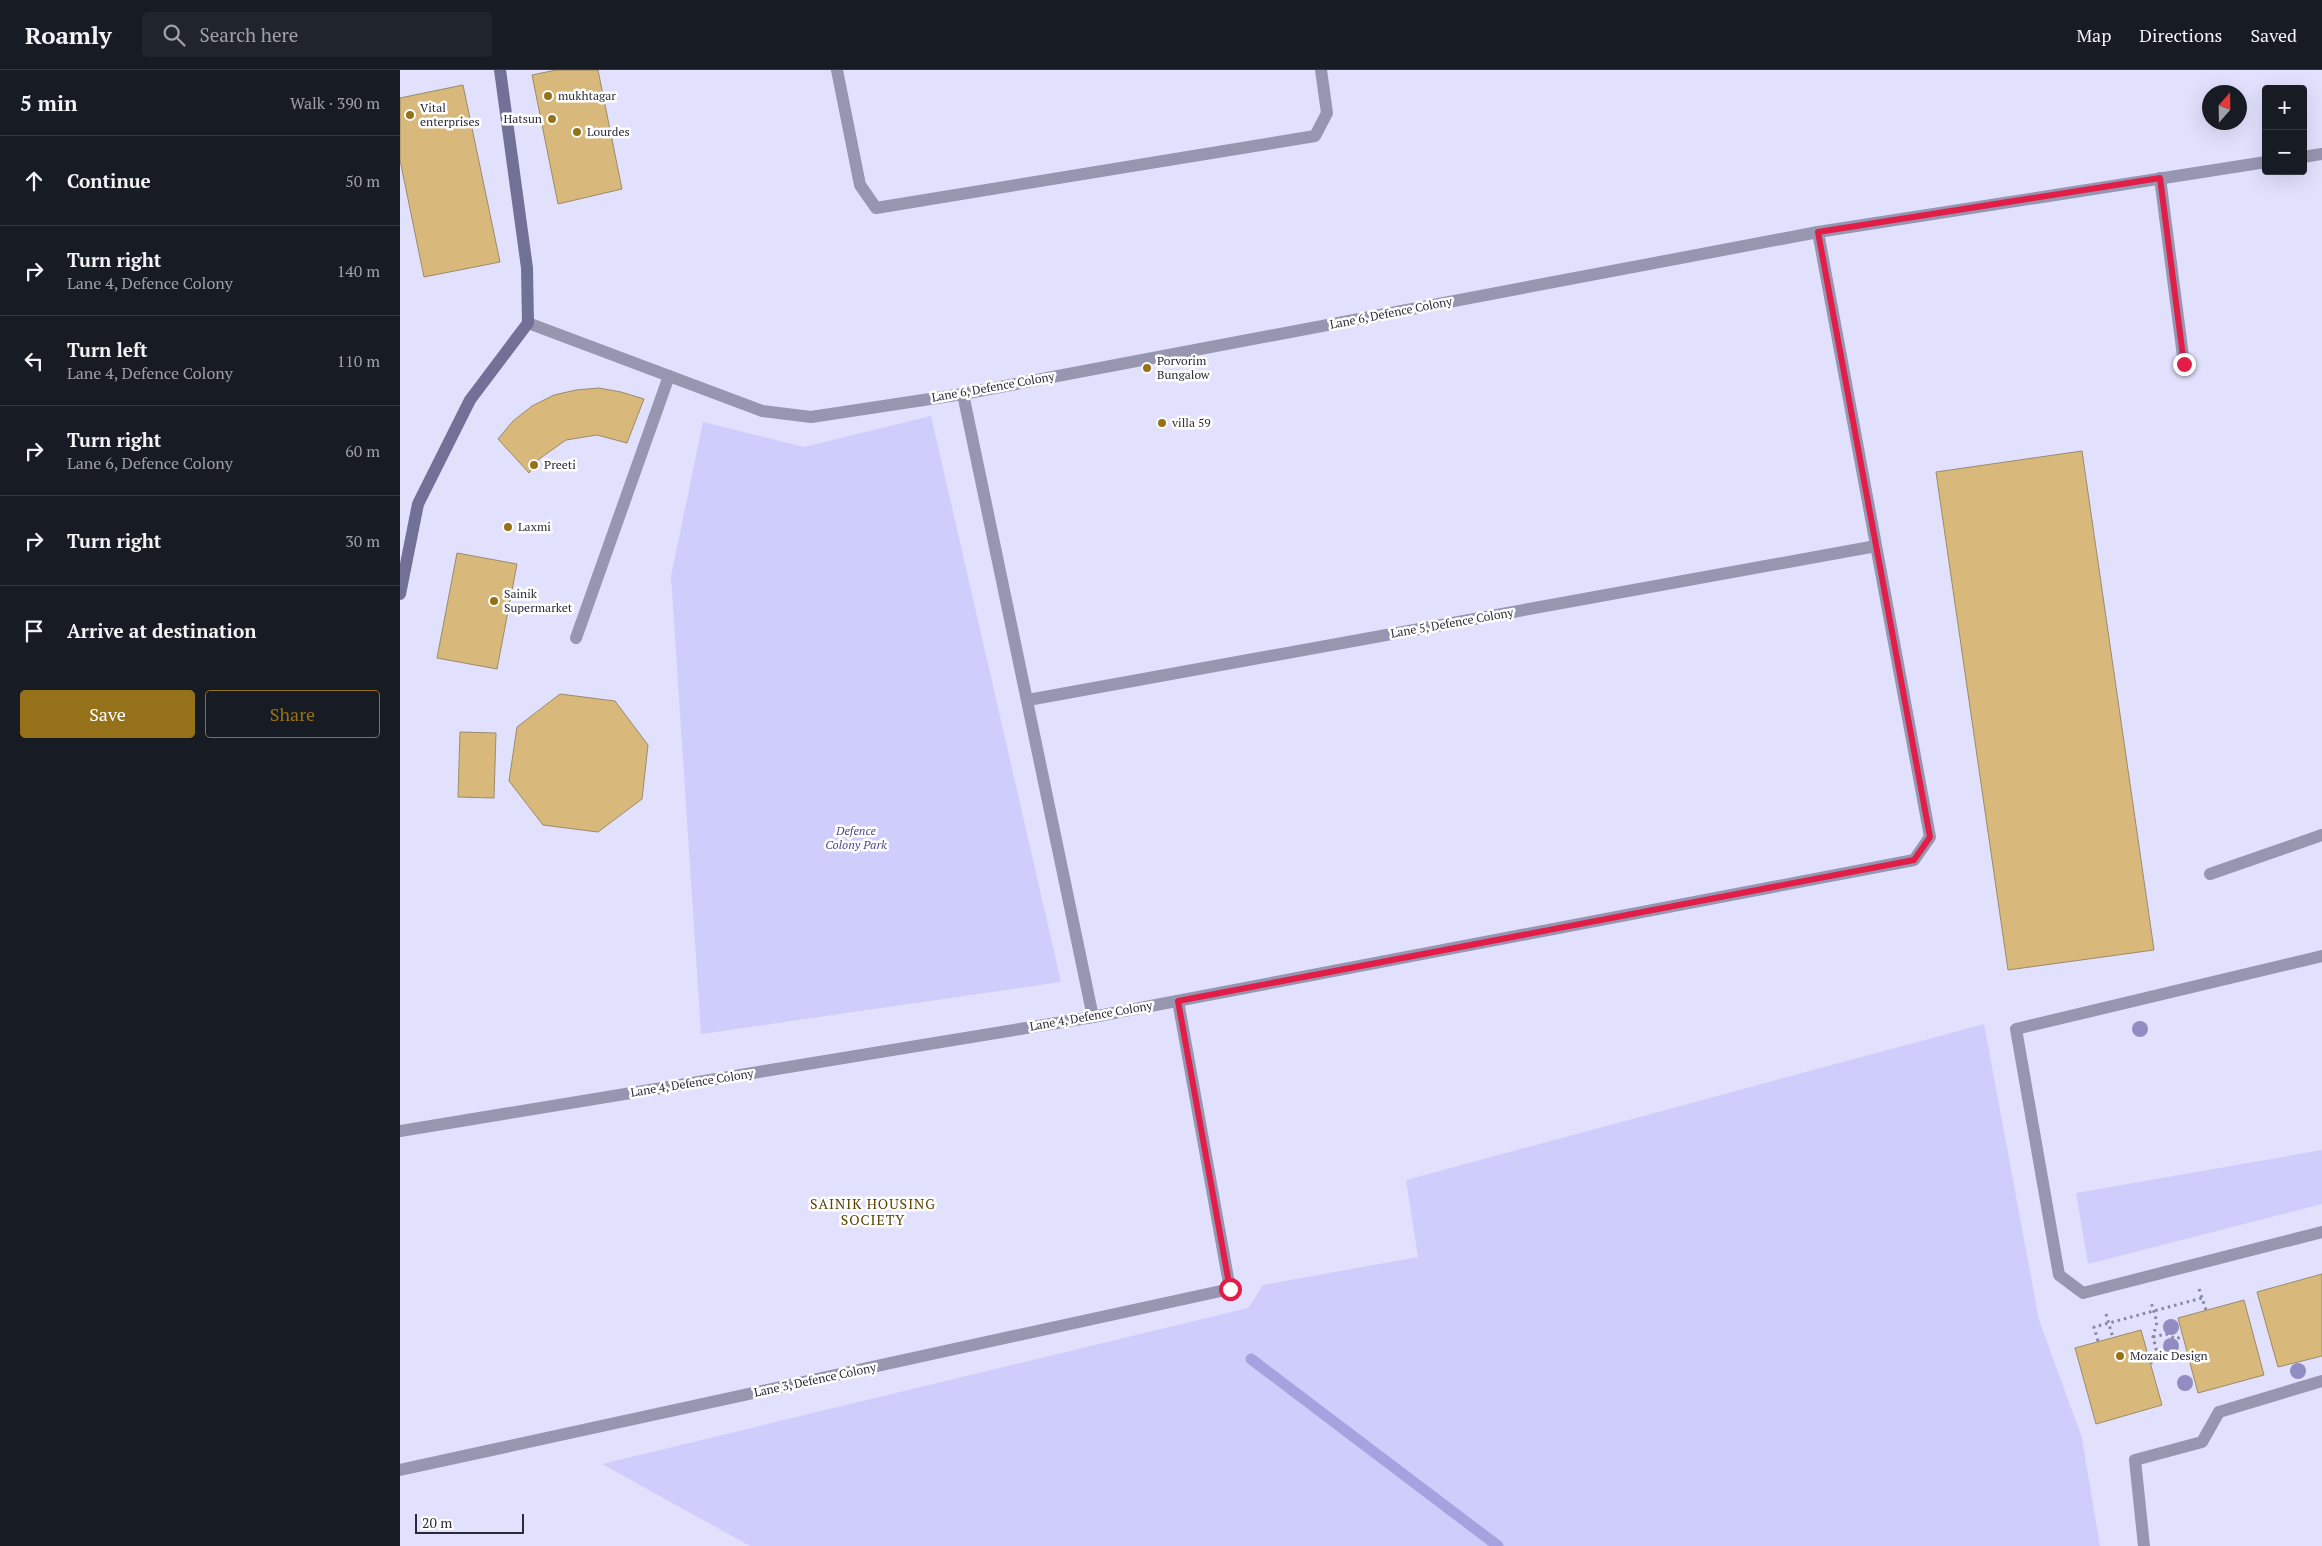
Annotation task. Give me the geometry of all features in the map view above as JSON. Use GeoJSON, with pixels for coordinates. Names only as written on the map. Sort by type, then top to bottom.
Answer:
{"type":"FeatureCollection","features":[{"type":"Feature","properties":{"kind":"street"},"geometry":{"type":"LineString","coordinates":[[400,594],[418,504],[470,400],[528,323],[527,268],[500,70]]}},
{"type":"Feature","properties":{"kind":"street"},"geometry":{"type":"LineString","coordinates":[[837,70],[860,185],[876,208],[1315,136],[1327,113],[1321,70]]}},
{"type":"Feature","properties":{"kind":"street"},"geometry":{"type":"LineString","coordinates":[[2307,156],[2322,154]]}},
{"type":"Feature","properties":{"kind":"street","name":"Lane 6, Defence Colony"},"geometry":{"type":"LineString","coordinates":[[528,323],[762,411],[811,416],[963,394],[1818,232],[2262,163]]}},
{"type":"Feature","properties":{"kind":"street"},"geometry":{"type":"LineString","coordinates":[[2160,178],[2184,364]]}},
{"type":"Feature","properties":{"kind":"street","name":"Lane 4, Defence Colony"},"geometry":{"type":"LineString","coordinates":[[400,1132],[1093,1017],[1914,860],[1930,837],[1818,232]]}},
{"type":"Feature","properties":{"kind":"street"},"geometry":{"type":"LineString","coordinates":[[576,638],[670,376]]}},
{"type":"Feature","properties":{"kind":"street"},"geometry":{"type":"LineString","coordinates":[[963,394],[1093,1017]]}},
{"type":"Feature","properties":{"kind":"street","name":"Lane 5, Defence Colony"},"geometry":{"type":"LineString","coordinates":[[1028,700],[1876,546]]}},
{"type":"Feature","properties":{"kind":"street"},"geometry":{"type":"LineString","coordinates":[[2210,874],[2322,835]]}},
{"type":"Feature","properties":{"kind":"street"},"geometry":{"type":"LineString","coordinates":[[2322,956],[2016,1029],[2059,1275],[2083,1293],[2322,1232]]}},
{"type":"Feature","properties":{"kind":"street","name":"Lane 3, Defence Colony"},"geometry":{"type":"LineString","coordinates":[[400,1470],[1230,1289],[1178,1001]]}},
{"type":"Feature","properties":{"kind":"street"},"geometry":{"type":"LineString","coordinates":[[2144,1546],[2136,1460],[2202,1442],[2219,1412],[2322,1381]]}},
{"type":"Feature","properties":{"kind":"path"},"geometry":{"type":"LineString","coordinates":[[2098,1341],[2094,1327],[2202,1298]]}},
{"type":"Feature","properties":{"kind":"path"},"geometry":{"type":"LineString","coordinates":[[2142,1303],[2150,1300],[2157,1322],[2153,1338],[2159,1360],[2150,1363]]}},
{"type":"Feature","properties":{"kind":"path"},"geometry":{"type":"LineString","coordinates":[[2136,1310],[2137,1316]]}},
{"type":"Feature","properties":{"kind":"path"},"geometry":{"type":"LineString","coordinates":[[2153,1338],[2166,1334],[2176,1339],[2183,1336]]}},
{"type":"Feature","properties":{"kind":"green space","name":"Defence Colony Park"},"geometry":{"type":"Polygon","coordinates":[[[931,416],[1061,982],[701,1034],[671,576],[703,422],[804,447],[931,416]]]}},
{"type":"Feature","properties":{"kind":"green space"},"geometry":{"type":"Polygon","coordinates":[[[1984,1024],[2039,1320],[2082,1438],[2100,1546],[750,1546],[602,1464],[1248,1308],[1263,1285],[1418,1257],[1406,1180],[1984,1024]]]}},
{"type":"Feature","properties":{"kind":"green space"},"geometry":{"type":"Polygon","coordinates":[[[2322,1150],[2322,1204],[2088,1264],[2076,1193],[2322,1150]]]}},
{"type":"Feature","properties":{"kind":"building","name":"Lourdes"},"geometry":{"type":"Polygon","coordinates":[[[556,70],[598,70],[622,189],[558,204],[532,75],[556,70]]]}},
{"type":"Feature","properties":{"kind":"building"},"geometry":{"type":"Polygon","coordinates":[[[463,85],[500,262],[424,277],[400,160],[400,98],[463,85]]]}},
{"type":"Feature","properties":{"kind":"building"},"geometry":{"type":"Polygon","coordinates":[[[599,388],[644,399],[627,443],[597,435],[566,440],[539,459],[529,473],[498,439],[513,421],[532,406],[554,395],[576,390],[599,388]]]}},
{"type":"Feature","properties":{"kind":"building"},"geometry":{"type":"Polygon","coordinates":[[[2082,451],[2154,950],[2008,970],[1936,472],[2082,451]]]}},
{"type":"Feature","properties":{"kind":"building"},"geometry":{"type":"Polygon","coordinates":[[[457,553],[517,564],[497,669],[437,658],[457,553]]]}},
{"type":"Feature","properties":{"kind":"building"},"geometry":{"type":"Polygon","coordinates":[[[560,694],[615,701],[648,745],[642,799],[598,832],[543,825],[509,781],[517,727],[560,694]]]}},
{"type":"Feature","properties":{"kind":"building"},"geometry":{"type":"Polygon","coordinates":[[[460,732],[496,733],[494,798],[458,797],[460,732]]]}},
{"type":"Feature","properties":{"kind":"building"},"geometry":{"type":"Polygon","coordinates":[[[2322,1274],[2322,1356],[2278,1367],[2257,1292],[2322,1274]]]}},
{"type":"Feature","properties":{"kind":"building"},"geometry":{"type":"Polygon","coordinates":[[[2244,1300],[2264,1375],[2198,1393],[2178,1318],[2244,1300]]]}},
{"type":"Feature","properties":{"kind":"building"},"geometry":{"type":"Polygon","coordinates":[[[2141,1330],[2162,1405],[2096,1424],[2075,1348],[2141,1330]]]}},
{"type":"Feature","properties":{"kind":"waterway"},"geometry":{"type":"LineString","coordinates":[[1251,1359],[1498,1546]]}},
{"type":"Feature","properties":{"kind":"place","name":"mukhtagar"},"geometry":{"type":"Point","coordinates":[548,96]}},
{"type":"Feature","properties":{"kind":"place","name":"Vital enterprises"},"geometry":{"type":"Point","coordinates":[410,115]}},
{"type":"Feature","properties":{"kind":"place","name":"Hatsun"},"geometry":{"type":"Point","coordinates":[552,119]}},
{"type":"Feature","properties":{"kind":"place","name":"Lourdes"},"geometry":{"type":"Point","coordinates":[577,132]}},
{"type":"Feature","properties":{"kind":"place","name":"Porvorim Bungalow"},"geometry":{"type":"Point","coordinates":[1147,368]}},
{"type":"Feature","properties":{"kind":"place","name":"villa 59"},"geometry":{"type":"Point","coordinates":[1162,423]}},
{"type":"Feature","properties":{"kind":"place","name":"Preeti"},"geometry":{"type":"Point","coordinates":[534,465]}},
{"type":"Feature","properties":{"kind":"place","name":"Laxmi"},"geometry":{"type":"Point","coordinates":[508,527]}},
{"type":"Feature","properties":{"kind":"place","name":"Sainik Supermarket"},"geometry":{"type":"Point","coordinates":[494,601]}},
{"type":"Feature","properties":{"kind":"place","name":"Mozaic Design"},"geometry":{"type":"Point","coordinates":[2120,1356]}},
{"type":"Feature","properties":{"kind":"district","name":"SAINIK HOUSING SOCIETY"},"geometry":{"type":"Point","coordinates":[873,1212]}},
{"type":"Feature","properties":{"kind":"route"},"geometry":{"type":"LineString","coordinates":[[1230,1289],[1178,1001],[1914,860],[1930,837],[1837,347],[1818,232],[2160,178],[2184,364]]}}]}
